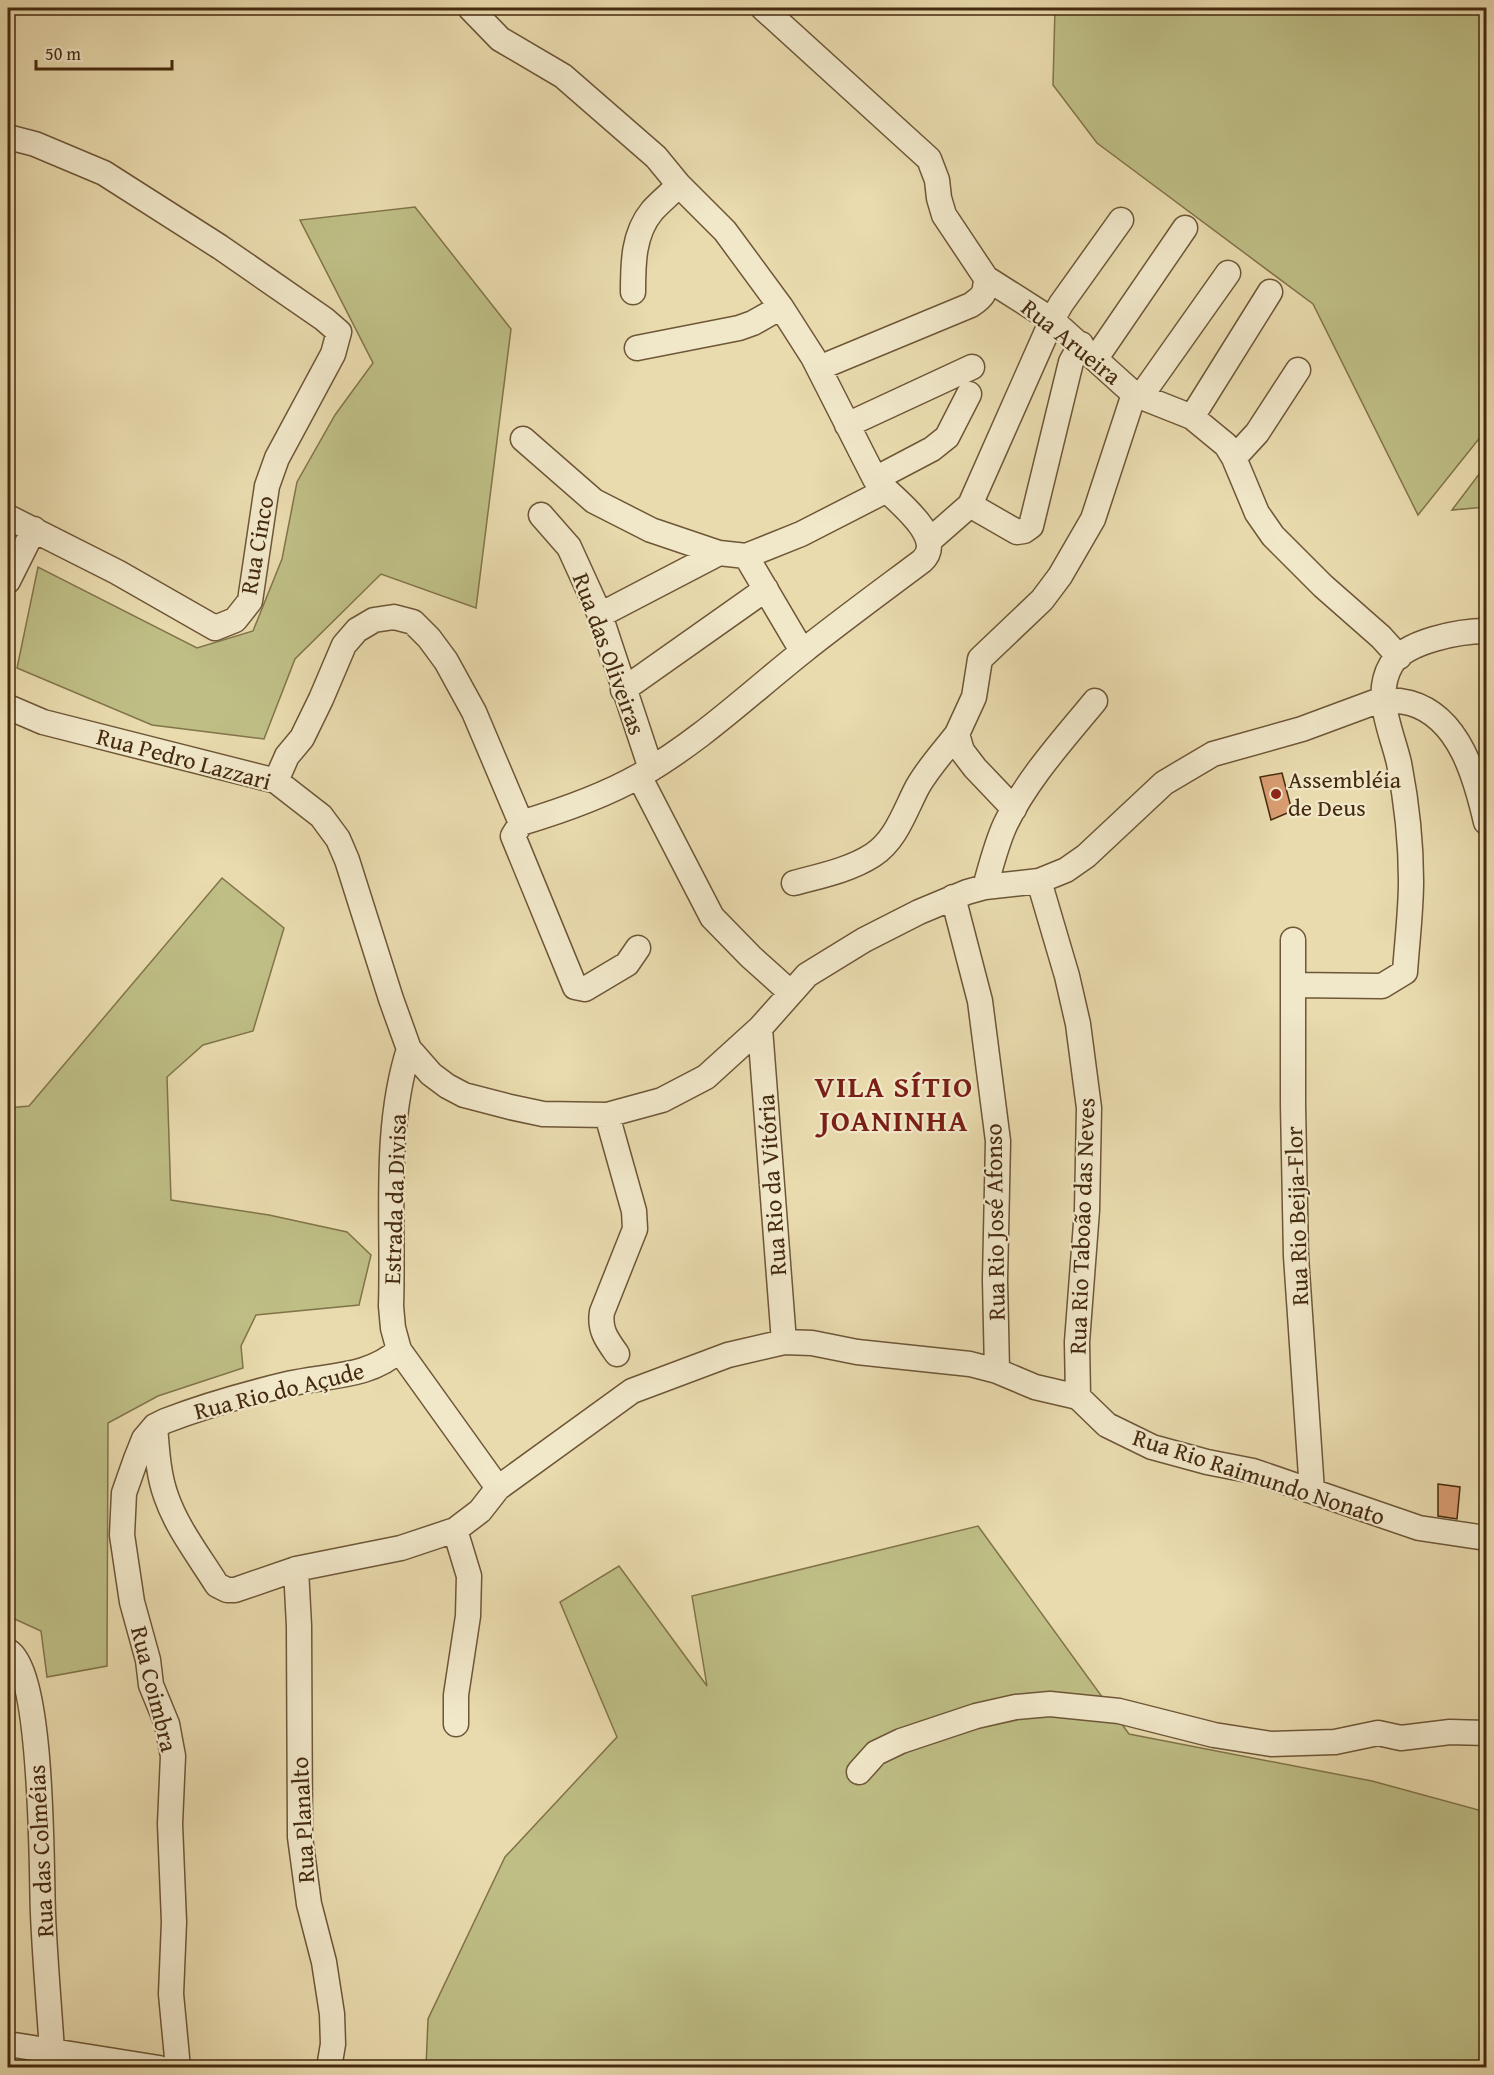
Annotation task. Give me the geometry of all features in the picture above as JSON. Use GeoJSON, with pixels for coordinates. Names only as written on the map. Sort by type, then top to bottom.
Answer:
{"type":"FeatureCollection","features":[{"type":"Feature","properties":{"kind":"street"},"geometry":{"type":"LineString","coordinates":[[470,8],[500,39],[563,76],[656,157],[679,185],[725,231],[781,307],[819,368],[880,485],[892,494],[926,533],[926,551]]}},
{"type":"Feature","properties":{"kind":"street","name":"Rua Arueira"},"geometry":{"type":"LineString","coordinates":[[763,8],[928,159],[937,180],[944,215],[986,278],[1052,320],[1138,395],[1192,417],[1226,445],[1234,458],[1257,513],[1273,536],[1323,586],[1381,637],[1399,657]]}},
{"type":"Feature","properties":{"kind":"street","name":"Rua Cinco"},"geometry":{"type":"LineString","coordinates":[[8,136],[35,144],[104,173],[220,247],[324,319],[339,332],[333,354],[277,458],[267,486],[250,601],[235,620],[215,628],[117,572],[8,517]]}},
{"type":"Feature","properties":{"kind":"street"},"geometry":{"type":"LineString","coordinates":[[633,292],[633,257],[641,231],[651,212],[679,185]]}},
{"type":"Feature","properties":{"kind":"street"},"geometry":{"type":"LineString","coordinates":[[638,948],[627,964],[585,989],[575,987],[513,836],[521,823],[586,800],[645,772],[706,733],[802,651],[926,551],[970,505],[1052,320],[1120,220]]}},
{"type":"Feature","properties":{"kind":"street"},"geometry":{"type":"LineString","coordinates":[[970,505],[1017,532],[1024,531],[1031,526],[1071,362],[1089,351],[1185,228]]}},
{"type":"Feature","properties":{"kind":"street"},"geometry":{"type":"LineString","coordinates":[[794,883],[853,866],[874,855],[890,840],[903,820],[918,787],[936,759],[957,734],[974,697],[980,659],[1042,600],[1060,576],[1093,519],[1138,395],[1228,273]]}},
{"type":"Feature","properties":{"kind":"street"},"geometry":{"type":"LineString","coordinates":[[819,368],[971,305],[982,298],[986,278]]}},
{"type":"Feature","properties":{"kind":"street"},"geometry":{"type":"LineString","coordinates":[[1192,417],[1270,292]]}},
{"type":"Feature","properties":{"kind":"street"},"geometry":{"type":"LineString","coordinates":[[637,348],[739,328],[781,307]]}},
{"type":"Feature","properties":{"kind":"street"},"geometry":{"type":"LineString","coordinates":[[847,425],[972,367]]}},
{"type":"Feature","properties":{"kind":"street"},"geometry":{"type":"LineString","coordinates":[[1234,458],[1257,434],[1298,370]]}},
{"type":"Feature","properties":{"kind":"street"},"geometry":{"type":"LineString","coordinates":[[523,439],[594,501],[651,530],[719,553],[746,556],[801,534],[880,485],[932,449],[947,437],[969,394]]}},
{"type":"Feature","properties":{"kind":"street","name":"Rua das Oliveiras"},"geometry":{"type":"LineString","coordinates":[[541,515],[569,547],[600,615],[645,772],[678,855],[712,917],[790,993]]}},
{"type":"Feature","properties":{"kind":"street"},"geometry":{"type":"LineString","coordinates":[[8,581],[34,530]]}},
{"type":"Feature","properties":{"kind":"street"},"geometry":{"type":"LineString","coordinates":[[600,615],[719,553]]}},
{"type":"Feature","properties":{"kind":"street"},"geometry":{"type":"LineString","coordinates":[[746,556],[802,651]]}},
{"type":"Feature","properties":{"kind":"street"},"geometry":{"type":"LineString","coordinates":[[623,690],[766,590]]}},
{"type":"Feature","properties":{"kind":"street"},"geometry":{"type":"LineString","coordinates":[[276,781],[287,756],[302,738],[344,645],[357,630],[374,620],[394,617],[413,622],[429,638],[446,661],[474,712],[521,823]]}},
{"type":"Feature","properties":{"kind":"street"},"geometry":{"type":"LineString","coordinates":[[1293,985],[1382,986],[1405,972],[1411,880],[1399,764],[1383,699],[1384,688],[1391,665],[1421,642],[1486,631]]}},
{"type":"Feature","properties":{"kind":"street"},"geometry":{"type":"LineString","coordinates":[[409,1048],[431,1074],[464,1095],[543,1114],[607,1115],[662,1100],[705,1077],[760,1028],[807,975],[836,957],[919,912],[953,897],[985,887],[1039,880],[1066,870],[1086,856],[1164,783],[1213,754],[1302,729],[1383,699],[1412,703],[1432,714],[1451,733],[1466,753],[1479,788],[1486,822]]}},
{"type":"Feature","properties":{"kind":"street"},"geometry":{"type":"LineString","coordinates":[[985,887],[1001,835],[1014,809],[1046,760],[1095,701]]}},
{"type":"Feature","properties":{"kind":"street","name":"Rua Pedro Lazzari"},"geometry":{"type":"LineString","coordinates":[[8,707],[44,722],[276,781],[321,816],[338,839],[347,860],[409,1048]]}},
{"type":"Feature","properties":{"kind":"street"},"geometry":{"type":"LineString","coordinates":[[957,734],[962,751],[1014,809]]}},
{"type":"Feature","properties":{"kind":"street","name":"Rua Rio Taboão das Neves"},"geometry":{"type":"LineString","coordinates":[[1039,880],[1078,1024],[1089,1108],[1087,1210],[1077,1342],[1078,1397]]}},
{"type":"Feature","properties":{"kind":"street","name":"Rua Rio José Afonso"},"geometry":{"type":"LineString","coordinates":[[953,897],[980,1001],[998,1141],[995,1280],[997,1371]]}},
{"type":"Feature","properties":{"kind":"street","name":"Rua Rio Beija-Flor"},"geometry":{"type":"LineString","coordinates":[[1293,940],[1296,1256],[1312,1491]]}},
{"type":"Feature","properties":{"kind":"street","name":"Rua Rio da Vitória"},"geometry":{"type":"LineString","coordinates":[[760,1028],[783,1342]]}},
{"type":"Feature","properties":{"kind":"street","name":"Estrada da Divisa"},"geometry":{"type":"LineString","coordinates":[[399,1350],[393,1328],[391,1306],[393,1147],[401,1079],[409,1048]]}},
{"type":"Feature","properties":{"kind":"street"},"geometry":{"type":"LineString","coordinates":[[607,1115],[634,1211],[635,1229],[602,1312],[600,1324],[617,1354]]}},
{"type":"Feature","properties":{"kind":"street"},"geometry":{"type":"LineString","coordinates":[[155,1426],[159,1470],[172,1512],[217,1585],[227,1590],[235,1590],[296,1569],[401,1548],[455,1530],[480,1511],[498,1488],[632,1391],[728,1355],[783,1342],[812,1343],[857,1352],[970,1364],[997,1371],[1035,1387],[1078,1397]]}},
{"type":"Feature","properties":{"kind":"street"},"geometry":{"type":"LineString","coordinates":[[399,1350],[498,1488]]}},
{"type":"Feature","properties":{"kind":"street","name":"Rua Rio do Açude"},"geometry":{"type":"LineString","coordinates":[[155,1426],[260,1390],[375,1367],[389,1360],[399,1350]]}},
{"type":"Feature","properties":{"kind":"street","name":"Rua Rio Raimundo Nonato"},"geometry":{"type":"LineString","coordinates":[[1078,1397],[1107,1425],[1152,1447],[1207,1462],[1253,1471],[1419,1528],[1486,1538]]}},
{"type":"Feature","properties":{"kind":"street","name":"Rua Coimbra"},"geometry":{"type":"LineString","coordinates":[[155,1426],[144,1439],[124,1493],[122,1535],[132,1602],[151,1685],[167,1724],[172,1756],[170,1824],[174,1922],[171,1994],[178,2067]]}},
{"type":"Feature","properties":{"kind":"street"},"geometry":{"type":"LineString","coordinates":[[455,1530],[469,1576],[468,1616],[456,1695],[456,1725]]}},
{"type":"Feature","properties":{"kind":"street","name":"Rua Planalto"},"geometry":{"type":"LineString","coordinates":[[296,1569],[299,1626],[300,1837],[309,1904],[324,1962],[332,2014],[333,2044],[329,2067]]}},
{"type":"Feature","properties":{"kind":"street","name":"Rua das Colméias"},"geometry":{"type":"LineString","coordinates":[[10,1652],[22,1668],[34,1723],[40,1780],[43,1912],[52,2051]]}},
{"type":"Feature","properties":{"kind":"street"},"geometry":{"type":"LineString","coordinates":[[858,1772],[876,1753],[901,1741],[976,1716],[1016,1707],[1050,1704],[1119,1711],[1214,1735],[1271,1744],[1335,1742],[1378,1733],[1401,1738],[1450,1732],[1486,1733]]}},
{"type":"Feature","properties":{"kind":"street"},"geometry":{"type":"LineString","coordinates":[[8,2044],[52,2051],[86,2062],[159,2067]]}},
{"type":"Feature","properties":{"kind":"green space"},"geometry":{"type":"Polygon","coordinates":[[[1055,8],[1486,8],[1486,430],[1418,515],[1313,304],[1097,143],[1053,85],[1055,8]]]}},
{"type":"Feature","properties":{"kind":"green space"},"geometry":{"type":"Polygon","coordinates":[[[415,207],[511,329],[476,608],[381,574],[295,659],[264,739],[152,725],[17,668],[38,567],[197,648],[253,631],[282,559],[297,482],[335,415],[373,363],[300,220],[415,207]]]}},
{"type":"Feature","properties":{"kind":"green space"},"geometry":{"type":"Polygon","coordinates":[[[1486,465],[1486,507],[1452,510],[1486,465]]]}},
{"type":"Feature","properties":{"kind":"green space"},"geometry":{"type":"Polygon","coordinates":[[[222,878],[284,928],[253,1031],[203,1045],[167,1077],[171,1200],[269,1215],[347,1232],[371,1255],[359,1305],[256,1315],[241,1346],[243,1368],[158,1396],[108,1423],[107,1666],[47,1677],[41,1631],[8,1616],[8,1108],[29,1106],[222,878]]]}},
{"type":"Feature","properties":{"kind":"green space"},"geometry":{"type":"Polygon","coordinates":[[[978,1526],[1129,1734],[1372,1781],[1486,1812],[1486,2067],[426,2068],[428,2019],[505,1857],[617,1737],[560,1602],[619,1566],[707,1686],[692,1596],[978,1526]]]}},
{"type":"Feature","properties":{"kind":"building","name":"Assembléia de Deus"},"geometry":{"type":"Polygon","coordinates":[[[1282,773],[1292,811],[1271,820],[1260,777],[1282,773]]]}},
{"type":"Feature","properties":{"kind":"building"},"geometry":{"type":"Polygon","coordinates":[[[1438,1484],[1460,1487],[1457,1519],[1438,1516],[1438,1484]]]}},
{"type":"Feature","properties":{"kind":"place","name":"Assembléia de Deus"},"geometry":{"type":"Point","coordinates":[1276,794]}},
{"type":"Feature","properties":{"kind":"district","name":"VILA SÍTIO JOANINHA"},"geometry":{"type":"Point","coordinates":[894,1104]}}]}
